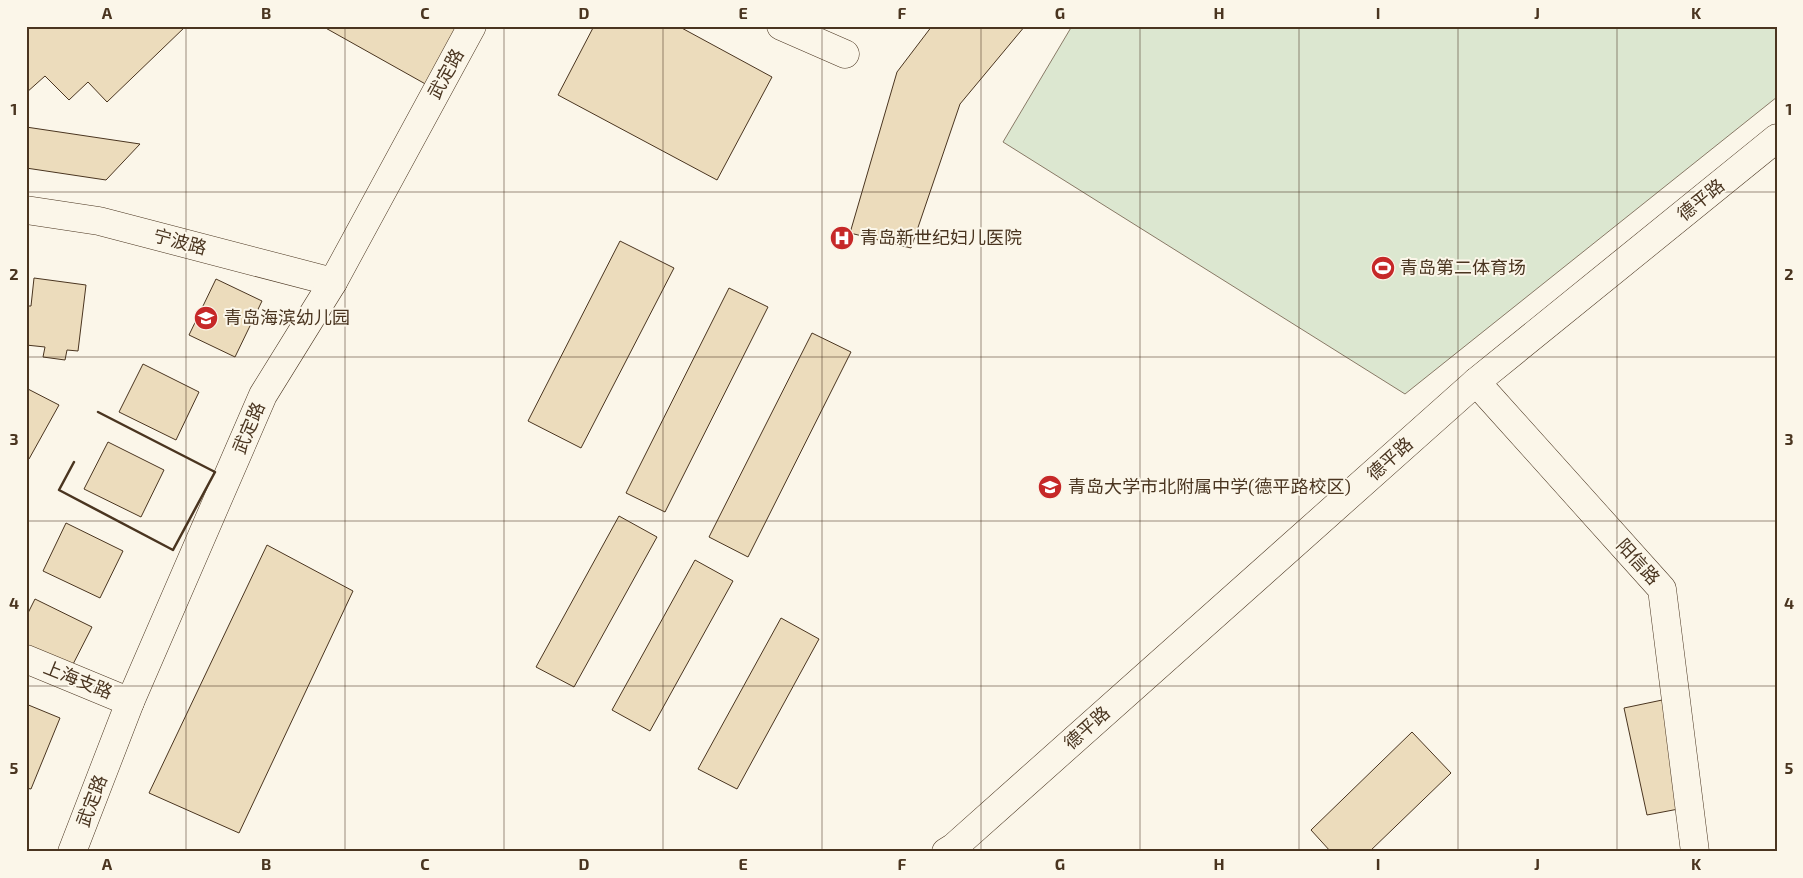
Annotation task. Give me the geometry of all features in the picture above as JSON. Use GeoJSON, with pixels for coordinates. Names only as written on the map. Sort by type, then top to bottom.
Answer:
{"type":"FeatureCollection","features":[{"type":"Feature","properties":{"kind":"street","name":"武定路"},"geometry":{"type":"LineString","coordinates":[[72,852],[130,702],[263,395],[333,282],[472,26]]}},
{"type":"Feature","properties":{"kind":"street"},"geometry":{"type":"LineString","coordinates":[[781,26],[845,54]]}},
{"type":"Feature","properties":{"kind":"street","name":"德平路"},"geometry":{"type":"LineString","coordinates":[[954,850],[1476,382],[1777,138]]}},
{"type":"Feature","properties":{"kind":"street","name":"宁波路"},"geometry":{"type":"LineString","coordinates":[[26,210],[99,220],[333,282]]}},
{"type":"Feature","properties":{"kind":"street","name":"阳信路"},"geometry":{"type":"LineString","coordinates":[[1476,382],[1662,589],[1695,852]]}},
{"type":"Feature","properties":{"kind":"street","name":"上海支路"},"geometry":{"type":"LineString","coordinates":[[26,659],[130,702]]}},
{"type":"Feature","properties":{"kind":"green space","name":"青岛第二体育场"},"geometry":{"type":"Polygon","coordinates":[[[1072,26],[1777,26],[1777,97],[1405,394],[1003,142],[1072,26]]]}},
{"type":"Feature","properties":{"kind":"building"},"geometry":{"type":"Polygon","coordinates":[[[26,26],[186,26],[107,102],[88,82],[69,100],[45,76],[26,93],[26,26]]]}},
{"type":"Feature","properties":{"kind":"building"},"geometry":{"type":"Polygon","coordinates":[[[322,26],[463,26],[429,86],[322,26]]]}},
{"type":"Feature","properties":{"kind":"building"},"geometry":{"type":"Polygon","coordinates":[[[594,26],[678,26],[772,77],[717,180],[558,95],[594,26]]]}},
{"type":"Feature","properties":{"kind":"building"},"geometry":{"type":"Polygon","coordinates":[[[932,26],[1025,26],[960,104],[911,248],[850,233],[897,72],[932,26]]]}},
{"type":"Feature","properties":{"kind":"building"},"geometry":{"type":"Polygon","coordinates":[[[26,127],[140,144],[106,180],[26,168],[26,127]]]}},
{"type":"Feature","properties":{"kind":"building"},"geometry":{"type":"Polygon","coordinates":[[[620,241],[674,268],[581,448],[528,421],[620,241]]]}},
{"type":"Feature","properties":{"kind":"building"},"geometry":{"type":"Polygon","coordinates":[[[34,278],[86,285],[78,351],[67,350],[65,360],[43,357],[45,347],[26,345],[26,306],[31,306],[34,278]]]}},
{"type":"Feature","properties":{"kind":"building"},"geometry":{"type":"Polygon","coordinates":[[[216,279],[262,301],[235,357],[189,335],[216,279]]]}},
{"type":"Feature","properties":{"kind":"building"},"geometry":{"type":"Polygon","coordinates":[[[729,288],[768,307],[665,512],[626,493],[729,288]]]}},
{"type":"Feature","properties":{"kind":"building"},"geometry":{"type":"Polygon","coordinates":[[[812,333],[851,352],[748,557],[709,537],[812,333]]]}},
{"type":"Feature","properties":{"kind":"building"},"geometry":{"type":"Polygon","coordinates":[[[143,364],[199,392],[176,440],[119,412],[143,364]]]}},
{"type":"Feature","properties":{"kind":"building"},"geometry":{"type":"Polygon","coordinates":[[[26,388],[59,405],[29,459],[26,458],[26,388]]]}},
{"type":"Feature","properties":{"kind":"building"},"geometry":{"type":"Polygon","coordinates":[[[108,442],[164,470],[141,517],[84,489],[108,442]]]}},
{"type":"Feature","properties":{"kind":"building"},"geometry":{"type":"Polygon","coordinates":[[[619,516],[657,537],[574,687],[536,667],[619,516]]]}},
{"type":"Feature","properties":{"kind":"building"},"geometry":{"type":"Polygon","coordinates":[[[66,523],[123,551],[100,598],[43,571],[66,523]]]}},
{"type":"Feature","properties":{"kind":"building"},"geometry":{"type":"Polygon","coordinates":[[[267,545],[353,591],[239,833],[149,793],[267,545]]]}},
{"type":"Feature","properties":{"kind":"building"},"geometry":{"type":"Polygon","coordinates":[[[695,560],[733,581],[650,731],[612,710],[695,560]]]}},
{"type":"Feature","properties":{"kind":"building"},"geometry":{"type":"Polygon","coordinates":[[[35,599],[92,627],[68,674],[26,654],[26,617],[35,599]]]}},
{"type":"Feature","properties":{"kind":"building"},"geometry":{"type":"Polygon","coordinates":[[[781,618],[819,639],[737,789],[698,769],[781,618]]]}},
{"type":"Feature","properties":{"kind":"building"},"geometry":{"type":"Polygon","coordinates":[[[1667,699],[1689,807],[1647,815],[1624,708],[1667,699]]]}},
{"type":"Feature","properties":{"kind":"building"},"geometry":{"type":"Polygon","coordinates":[[[26,704],[60,718],[31,789],[26,788],[26,704]]]}},
{"type":"Feature","properties":{"kind":"building"},"geometry":{"type":"Polygon","coordinates":[[[1412,732],[1451,773],[1369,852],[1331,852],[1311,830],[1412,732]]]}},
{"type":"Feature","properties":{"kind":"wall"},"geometry":{"type":"LineString","coordinates":[[74,462],[59,490],[173,550],[215,472],[98,412]]}},
{"type":"Feature","properties":{"kind":"place","name":"青岛新世纪妇儿医院"},"geometry":{"type":"Point","coordinates":[842,238]}},
{"type":"Feature","properties":{"kind":"place","name":"青岛第二体育场"},"geometry":{"type":"Point","coordinates":[1383,268]}},
{"type":"Feature","properties":{"kind":"place","name":"青岛海滨幼儿园"},"geometry":{"type":"Point","coordinates":[206,318]}},
{"type":"Feature","properties":{"kind":"place","name":"青岛大学市北附属中学(德平路校区)"},"geometry":{"type":"Point","coordinates":[1050,487]}}]}
